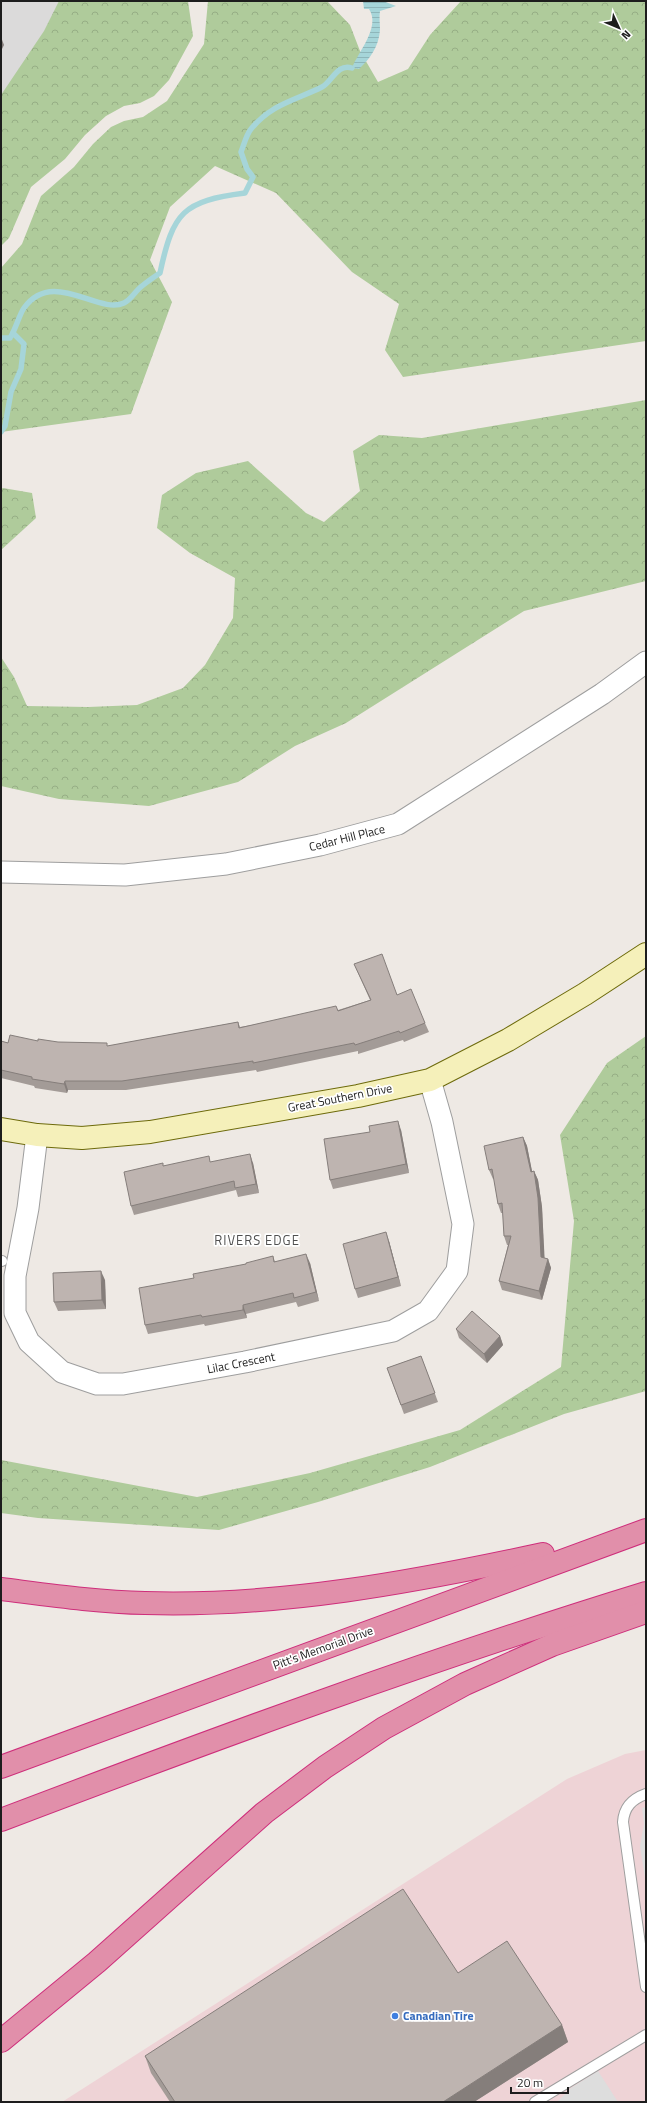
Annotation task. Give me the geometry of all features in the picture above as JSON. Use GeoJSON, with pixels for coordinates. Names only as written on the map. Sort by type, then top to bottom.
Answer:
{"type":"FeatureCollection","features":[{"type":"Feature","properties":{"kind":"highway","name":"Pitt's Memorial Drive"},"geometry":{"type":"LineString","coordinates":[[1,1767],[623,1537],[646,1530]]}},
{"type":"Feature","properties":{"kind":"highway"},"geometry":{"type":"LineString","coordinates":[[1,1589],[95,1601],[147,1603],[279,1598],[367,1589],[442,1576],[623,1537]]}},
{"type":"Feature","properties":{"kind":"highway"},"geometry":{"type":"LineString","coordinates":[[1,1820],[195,1746],[416,1668],[646,1593]]}},
{"type":"Feature","properties":{"kind":"highway"},"geometry":{"type":"LineString","coordinates":[[1,2042],[97,1962],[264,1813],[351,1750],[384,1728],[465,1684],[552,1645],[646,1612]]}},
{"type":"Feature","properties":{"kind":"street","name":"Cedar Hill Place"},"geometry":{"type":"LineString","coordinates":[[1,872],[125,875],[226,864],[320,845],[398,824],[602,694],[646,662]]}},
{"type":"Feature","properties":{"kind":"street","name":"Great Southern Drive"},"geometry":{"type":"LineString","coordinates":[[1,1129],[37,1135],[82,1138],[150,1132],[358,1096],[430,1080],[508,1040],[585,994],[646,954]]}},
{"type":"Feature","properties":{"kind":"street","name":"Lilac Crescent"},"geometry":{"type":"LineString","coordinates":[[37,1135],[28,1208],[15,1276],[15,1314],[29,1342],[62,1372],[97,1384],[123,1384],[245,1362],[393,1331],[428,1311],[457,1271],[463,1224],[442,1122],[430,1080]]}},
{"type":"Feature","properties":{"kind":"lane"},"geometry":{"type":"LineString","coordinates":[[646,1794],[635,1798],[624,1810],[623,1822],[646,1987]]}},
{"type":"Feature","properties":{"kind":"lane"},"geometry":{"type":"LineString","coordinates":[[535,2102],[646,2034]]}},
{"type":"Feature","properties":{"kind":"shaded area"},"geometry":{"type":"Polygon","coordinates":[[[1,1],[63,1],[1,102],[1,1]]]}},
{"type":"Feature","properties":{"kind":"shaded area"},"geometry":{"type":"Polygon","coordinates":[[[646,1750],[646,2102],[62,2102],[567,1779],[625,1754],[646,1750]]]}},
{"type":"Feature","properties":{"kind":"shaded area"},"geometry":{"type":"Polygon","coordinates":[[[646,1807],[646,1884],[640,1846],[644,1824],[642,1808],[646,1807]]]}},
{"type":"Feature","properties":{"kind":"shaded area"},"geometry":{"type":"Polygon","coordinates":[[[598,2071],[618,2102],[557,2102],[571,2088],[598,2071]]]}},
{"type":"Feature","properties":{"kind":"green space"},"geometry":{"type":"Polygon","coordinates":[[[59,1],[188,1],[193,36],[169,80],[154,96],[140,103],[124,106],[106,116],[85,135],[65,159],[31,187],[9,238],[1,246],[1,95],[44,31],[59,1]]]}},
{"type":"Feature","properties":{"kind":"green space"},"geometry":{"type":"Polygon","coordinates":[[[208,1],[327,1],[350,25],[360,51],[378,82],[408,69],[430,35],[461,1],[646,1],[646,341],[403,377],[385,350],[399,304],[352,272],[276,193],[215,166],[170,207],[150,260],[172,302],[131,414],[1,432],[1,268],[22,244],[41,196],[74,167],[93,144],[111,127],[124,121],[143,117],[167,101],[204,44],[208,1]]]}},
{"type":"Feature","properties":{"kind":"green space"},"geometry":{"type":"Polygon","coordinates":[[[646,400],[646,581],[524,611],[346,723],[295,746],[238,782],[149,806],[59,799],[1,786],[1,657],[14,677],[27,706],[88,707],[137,705],[183,688],[205,665],[233,618],[235,578],[190,553],[157,528],[162,495],[196,473],[248,461],[306,513],[324,522],[360,491],[353,451],[379,435],[422,438],[646,400]]]}},
{"type":"Feature","properties":{"kind":"green space"},"geometry":{"type":"Polygon","coordinates":[[[3,488],[32,493],[36,518],[1,550],[1,489],[3,488]]]}},
{"type":"Feature","properties":{"kind":"green space"},"geometry":{"type":"Polygon","coordinates":[[[646,1036],[646,1391],[564,1414],[430,1467],[318,1502],[219,1530],[38,1518],[1,1513],[1,1460],[197,1497],[310,1473],[460,1430],[561,1367],[574,1221],[560,1135],[607,1063],[646,1036]]]}},
{"type":"Feature","properties":{"kind":"water"},"geometry":{"type":"Polygon","coordinates":[[[363,1],[383,1],[396,6],[380,11],[380,30],[376,47],[367,61],[359,69],[352,68],[367,39],[372,24],[372,16],[369,9],[364,9],[363,1]]]}},
{"type":"Feature","properties":{"kind":"building"},"geometry":{"type":"Polygon","coordinates":[[[382,954],[397,995],[411,989],[425,1023],[400,1033],[399,1031],[355,1045],[354,1043],[253,1063],[253,1061],[122,1081],[65,1081],[64,1084],[32,1079],[32,1077],[1,1070],[1,1041],[8,1043],[10,1035],[38,1041],[38,1039],[58,1042],[107,1043],[107,1046],[238,1022],[239,1028],[336,1006],[338,1011],[371,1000],[354,964],[382,954]]]}},
{"type":"Feature","properties":{"kind":"building"},"geometry":{"type":"Polygon","coordinates":[[[398,1121],[406,1164],[330,1180],[324,1139],[370,1132],[369,1126],[398,1121]]]}},
{"type":"Feature","properties":{"kind":"building"},"geometry":{"type":"Polygon","coordinates":[[[523,1137],[531,1172],[534,1171],[538,1198],[541,1257],[548,1259],[539,1291],[499,1281],[511,1236],[504,1236],[502,1203],[498,1204],[492,1169],[489,1170],[484,1146],[523,1137]]]}},
{"type":"Feature","properties":{"kind":"building"},"geometry":{"type":"Polygon","coordinates":[[[250,1154],[256,1184],[235,1188],[234,1181],[131,1206],[124,1172],[163,1163],[163,1166],[209,1156],[210,1162],[250,1154]]]}},
{"type":"Feature","properties":{"kind":"building"},"geometry":{"type":"Polygon","coordinates":[[[386,1232],[398,1277],[355,1289],[343,1244],[386,1232]]]}},
{"type":"Feature","properties":{"kind":"building"},"geometry":{"type":"Polygon","coordinates":[[[306,1254],[316,1292],[294,1298],[293,1293],[243,1305],[243,1310],[202,1317],[201,1315],[145,1325],[139,1288],[194,1278],[193,1274],[246,1264],[273,1256],[274,1262],[306,1254]]]}},
{"type":"Feature","properties":{"kind":"building"},"geometry":{"type":"Polygon","coordinates":[[[101,1271],[102,1300],[54,1302],[53,1273],[101,1271]]]}},
{"type":"Feature","properties":{"kind":"building"},"geometry":{"type":"Polygon","coordinates":[[[472,1311],[500,1336],[484,1354],[456,1329],[472,1311]]]}},
{"type":"Feature","properties":{"kind":"building"},"geometry":{"type":"Polygon","coordinates":[[[421,1356],[435,1393],[401,1405],[387,1368],[421,1356]]]}},
{"type":"Feature","properties":{"kind":"building","name":"Canadian Tire"},"geometry":{"type":"Polygon","coordinates":[[[403,1889],[458,1973],[507,1941],[562,2025],[443,2102],[175,2102],[145,2056],[403,1889]]]}},
{"type":"Feature","properties":{"kind":"waterway"},"geometry":{"type":"LineString","coordinates":[[1,338],[10,338],[24,308],[36,297],[48,292],[62,292],[113,305],[127,302],[140,288],[160,273],[170,236],[176,223],[184,213],[207,200],[245,193],[253,177],[247,169],[241,152],[249,131],[275,108],[326,85],[342,68],[352,68]]}},
{"type":"Feature","properties":{"kind":"waterway"},"geometry":{"type":"LineString","coordinates":[[1,432],[5,426],[11,392],[21,369],[24,344],[13,333]]}},
{"type":"Feature","properties":{"kind":"place","name":"Canadian Tire"},"geometry":{"type":"Point","coordinates":[395,2016]}},
{"type":"Feature","properties":{"kind":"district","name":"RIVERS EDGE"},"geometry":{"type":"Point","coordinates":[257,1240]}}]}
